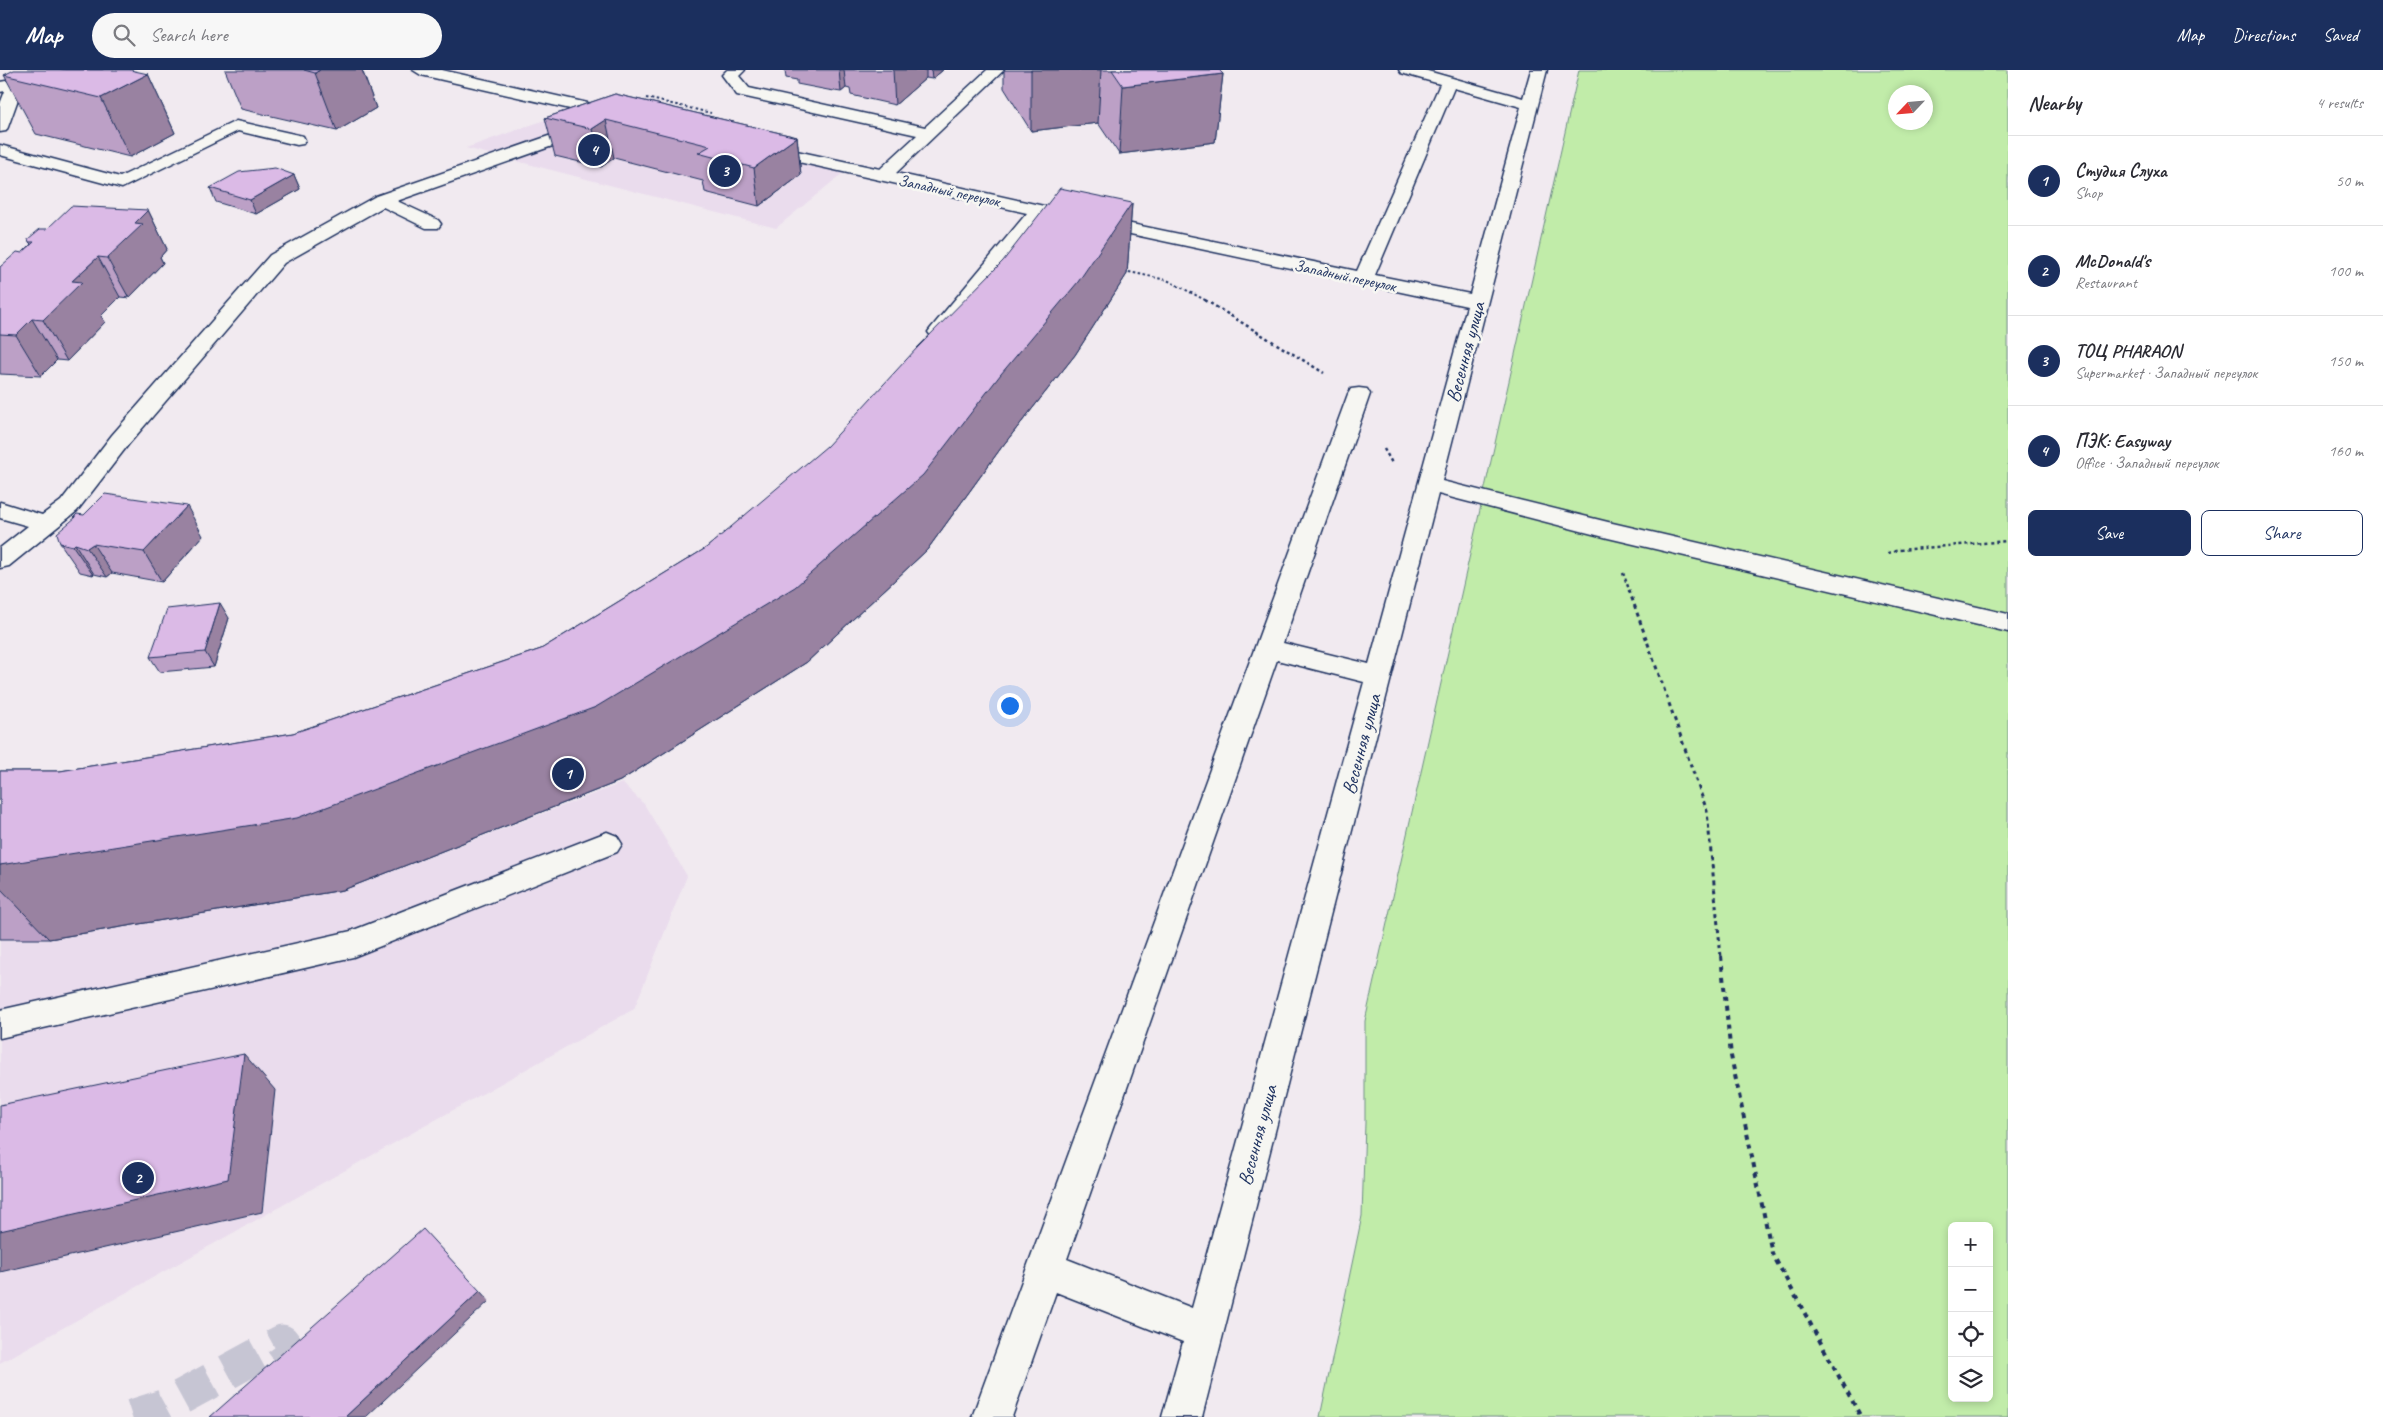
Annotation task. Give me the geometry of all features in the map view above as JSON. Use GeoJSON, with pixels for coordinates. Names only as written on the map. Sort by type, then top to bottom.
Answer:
{"type":"FeatureCollection","features":[{"type":"Feature","properties":{"kind":"street"},"geometry":{"type":"LineString","coordinates":[[0,127],[8,85],[94,70]]}},
{"type":"Feature","properties":{"kind":"street"},"geometry":{"type":"LineString","coordinates":[[0,560],[69,506],[120,440],[277,259],[382,200],[625,117],[421,70]]}},
{"type":"Feature","properties":{"kind":"street"},"geometry":{"type":"LineString","coordinates":[[737,70],[730,76],[742,92],[929,133]]}},
{"type":"Feature","properties":{"kind":"street"},"geometry":{"type":"LineString","coordinates":[[883,176],[996,70]]}},
{"type":"Feature","properties":{"kind":"street"},"geometry":{"type":"LineString","coordinates":[[1406,70],[1530,105]]}},
{"type":"Feature","properties":{"kind":"street","name":"Весенняя улица"},"geometry":{"type":"LineString","coordinates":[[1182,1417],[1539,70]]}},
{"type":"Feature","properties":{"kind":"street"},"geometry":{"type":"LineString","coordinates":[[966,99],[967,76]]}},
{"type":"Feature","properties":{"kind":"street"},"geometry":{"type":"LineString","coordinates":[[1363,280],[1449,82]]}},
{"type":"Feature","properties":{"kind":"street"},"geometry":{"type":"LineString","coordinates":[[0,150],[122,183],[236,126],[297,140]]}},
{"type":"Feature","properties":{"kind":"street","name":"Западный переулок"},"geometry":{"type":"LineString","coordinates":[[752,146],[1363,280],[1478,302]]}},
{"type":"Feature","properties":{"kind":"street"},"geometry":{"type":"LineString","coordinates":[[382,200],[432,224]]}},
{"type":"Feature","properties":{"kind":"street"},"geometry":{"type":"LineString","coordinates":[[921,352],[1039,210]]}},
{"type":"Feature","properties":{"kind":"street"},"geometry":{"type":"LineString","coordinates":[[992,1417],[1359,394]]}},
{"type":"Feature","properties":{"kind":"street"},"geometry":{"type":"LineString","coordinates":[[1430,485],[1608,530],[2008,623]]}},
{"type":"Feature","properties":{"kind":"street"},"geometry":{"type":"LineString","coordinates":[[0,510],[46,524]]}},
{"type":"Feature","properties":{"kind":"street"},"geometry":{"type":"LineString","coordinates":[[1267,648],[1379,676]]}},
{"type":"Feature","properties":{"kind":"street"},"geometry":{"type":"LineString","coordinates":[[0,1024],[353,944],[608,844]]}},
{"type":"Feature","properties":{"kind":"street"},"geometry":{"type":"LineString","coordinates":[[1045,1269],[1205,1332]]}},
{"type":"Feature","properties":{"kind":"path"},"geometry":{"type":"LineString","coordinates":[[1121,270],[1167,280],[1190,290],[1359,394],[1367,417],[1397,473],[1430,485]]}},
{"type":"Feature","properties":{"kind":"path"},"geometry":{"type":"LineString","coordinates":[[1608,530],[1707,811],[1732,1056],[1772,1253],[1861,1417]]}},
{"type":"Feature","properties":{"kind":"path"},"geometry":{"type":"LineString","coordinates":[[1881,555],[1898,550],[2008,541]]}},
{"type":"Feature","properties":{"kind":"shaded area"},"geometry":{"type":"Polygon","coordinates":[[[573,110],[843,173],[776,228],[466,148],[573,110]]]}},
{"type":"Feature","properties":{"kind":"shaded area"},"geometry":{"type":"Polygon","coordinates":[[[622,783],[644,804],[687,876],[634,1009],[0,1363],[0,939],[49,939],[343,890],[622,783]]]}},
{"type":"Feature","properties":{"kind":"green space"},"geometry":{"type":"Polygon","coordinates":[[[1579,70],[2008,70],[2008,1417],[1320,1417],[1362,1216],[1365,1123],[1365,1021],[1579,70]]]}},
{"type":"Feature","properties":{"kind":"building"},"geometry":{"type":"Polygon","coordinates":[[[14,70],[130,70],[148,74],[101,98],[4,75],[14,70]]]}},
{"type":"Feature","properties":{"kind":"building"},"geometry":{"type":"Polygon","coordinates":[[[304,70],[320,70],[315,73],[304,70]]]}},
{"type":"Feature","properties":{"kind":"building"},"geometry":{"type":"Polygon","coordinates":[[[1112,70],[1219,70],[1223,74],[1123,86],[1112,70]]]}},
{"type":"Feature","properties":{"kind":"building"},"geometry":{"type":"Polygon","coordinates":[[[615,94],[797,137],[754,168],[698,153],[710,146],[606,120],[592,129],[545,118],[615,94]]]}},
{"type":"Feature","properties":{"kind":"building"},"geometry":{"type":"Polygon","coordinates":[[[275,168],[294,175],[250,200],[210,188],[239,172],[275,168]]]}},
{"type":"Feature","properties":{"kind":"building"},"geometry":{"type":"Polygon","coordinates":[[[1060,188],[1132,203],[1078,282],[1001,374],[923,475],[795,587],[596,707],[297,818],[0,865],[0,771],[60,771],[293,733],[541,649],[706,548],[827,446],[917,348],[1003,261],[1060,188]]]}},
{"type":"Feature","properties":{"kind":"building"},"geometry":{"type":"Polygon","coordinates":[[[71,206],[148,210],[135,223],[143,224],[107,258],[98,257],[72,281],[82,282],[43,320],[32,319],[16,335],[0,334],[0,267],[17,252],[22,253],[34,242],[29,242],[28,239],[40,229],[47,229],[71,206]]]}},
{"type":"Feature","properties":{"kind":"building"},"geometry":{"type":"Polygon","coordinates":[[[105,494],[187,506],[144,552],[93,544],[87,548],[75,544],[73,546],[60,543],[57,533],[77,514],[84,515],[105,494]]]}},
{"type":"Feature","properties":{"kind":"building"},"geometry":{"type":"Polygon","coordinates":[[[220,603],[205,652],[150,657],[167,609],[220,603]]]}},
{"type":"Feature","properties":{"kind":"building"},"geometry":{"type":"Polygon","coordinates":[[[244,1054],[228,1179],[0,1231],[0,1105],[244,1054]]]}},
{"type":"Feature","properties":{"kind":"building"},"geometry":{"type":"Polygon","coordinates":[[[423,1229],[480,1291],[345,1417],[210,1417],[423,1229]]]}},
{"type":"Feature","properties":{"kind":"tunnel"},"geometry":{"type":"LineString","coordinates":[[132,1417],[163,1407],[282,1342],[337,1417]]}},
{"type":"Feature","properties":{"kind":"place","name":"ПЭК: Easyway"},"geometry":{"type":"Point","coordinates":[594,150]}},
{"type":"Feature","properties":{"kind":"place","name":"ТОЦ PHARAON"},"geometry":{"type":"Point","coordinates":[725,171]}},
{"type":"Feature","properties":{"kind":"place","name":"Студия Слуха"},"geometry":{"type":"Point","coordinates":[568,774]}},
{"type":"Feature","properties":{"kind":"place","name":"McDonald's"},"geometry":{"type":"Point","coordinates":[138,1178]}}]}
